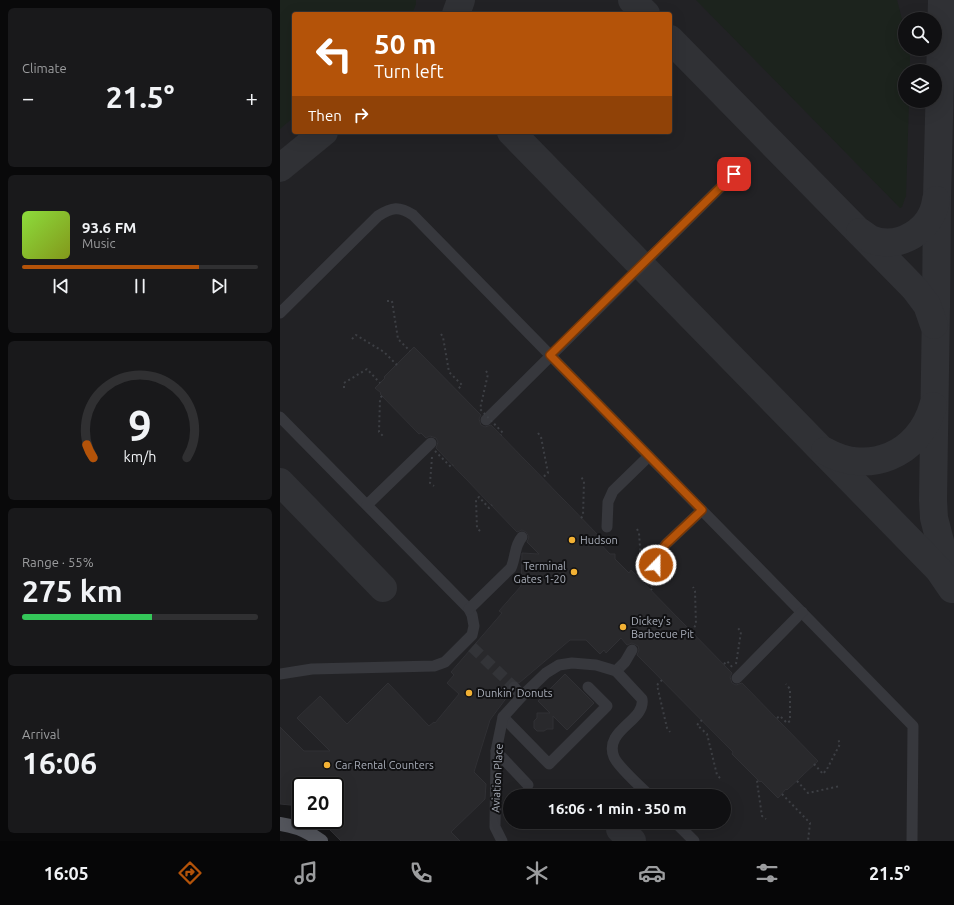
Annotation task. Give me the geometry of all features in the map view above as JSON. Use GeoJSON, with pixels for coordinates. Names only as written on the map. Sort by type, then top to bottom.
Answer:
{"type":"FeatureCollection","features":[{"type":"Feature","properties":{"kind":"main road"},"geometry":{"type":"LineString","coordinates":[[280,824],[295,826],[321,841]]}},
{"type":"Feature","properties":{"kind":"lane"},"geometry":{"type":"LineString","coordinates":[[486,420],[734,174]]}},
{"type":"Feature","properties":{"kind":"lane"},"geometry":{"type":"LineString","coordinates":[[280,313],[378,216],[387,210],[397,208],[413,214],[913,726],[912,841]]}},
{"type":"Feature","properties":{"kind":"lane"},"geometry":{"type":"LineString","coordinates":[[280,417],[469,609],[474,626],[469,644],[445,662],[434,666],[312,669],[280,674]]}},
{"type":"Feature","properties":{"kind":"lane"},"geometry":{"type":"LineString","coordinates":[[367,505],[431,443]]}},
{"type":"Feature","properties":{"kind":"lane"},"geometry":{"type":"LineString","coordinates":[[607,528],[608,502],[613,491],[649,456]]}},
{"type":"Feature","properties":{"kind":"lane"},"geometry":{"type":"LineString","coordinates":[[656,565],[658,555],[666,544],[702,510]]}},
{"type":"Feature","properties":{"kind":"lane"},"geometry":{"type":"LineString","coordinates":[[469,609],[511,568],[515,559],[515,548],[522,537]]}},
{"type":"Feature","properties":{"kind":"lane"},"geometry":{"type":"LineString","coordinates":[[737,678],[802,612]]}},
{"type":"Feature","properties":{"kind":"lane"},"geometry":{"type":"LineString","coordinates":[[616,671],[625,662],[632,650]]}},
{"type":"Feature","properties":{"kind":"lane"},"geometry":{"type":"LineString","coordinates":[[588,687],[607,706],[549,764],[503,717],[546,673],[559,665],[572,663],[596,665],[616,671],[642,699],[643,704],[638,713],[620,731],[615,739],[612,748],[614,758],[643,789]]}},
{"type":"Feature","properties":{"kind":"lane"},"geometry":{"type":"LineString","coordinates":[[514,687],[522,696]]}},
{"type":"Feature","properties":{"kind":"lane","name":"Aviation Place"},"geometry":{"type":"LineString","coordinates":[[502,841],[494,827],[496,751],[503,717]]}},
{"type":"Feature","properties":{"kind":"lane"},"geometry":{"type":"LineString","coordinates":[[496,751],[528,785]]}},
{"type":"Feature","properties":{"kind":"lane"},"geometry":{"type":"LineString","coordinates":[[682,829],[694,841]]}},
{"type":"Feature","properties":{"kind":"path"},"geometry":{"type":"LineString","coordinates":[[387,301],[392,302],[398,339],[410,351]]}},
{"type":"Feature","properties":{"kind":"path"},"geometry":{"type":"LineString","coordinates":[[352,338],[356,334],[384,352],[397,365]]}},
{"type":"Feature","properties":{"kind":"path"},"geometry":{"type":"LineString","coordinates":[[441,334],[443,337],[449,372],[462,385],[457,390]]}},
{"type":"Feature","properties":{"kind":"path"},"geometry":{"type":"LineString","coordinates":[[344,388],[344,383],[367,369],[380,383]]}},
{"type":"Feature","properties":{"kind":"path"},"geometry":{"type":"LineString","coordinates":[[486,371],[488,374],[480,410],[503,433],[501,435]]}},
{"type":"Feature","properties":{"kind":"path"},"geometry":{"type":"LineString","coordinates":[[382,396],[380,398],[379,432],[383,436]]}},
{"type":"Feature","properties":{"kind":"path"},"geometry":{"type":"LineString","coordinates":[[538,433],[541,436],[548,473],[542,478]]}},
{"type":"Feature","properties":{"kind":"path"},"geometry":{"type":"LineString","coordinates":[[434,486],[430,483],[432,454],[435,451],[450,467],[452,465]]}},
{"type":"Feature","properties":{"kind":"path"},"geometry":{"type":"LineString","coordinates":[[581,477],[584,481],[583,516],[581,518]]}},
{"type":"Feature","properties":{"kind":"path"},"geometry":{"type":"LineString","coordinates":[[480,531],[477,528],[476,500],[479,497],[489,508],[492,505]]}},
{"type":"Feature","properties":{"kind":"path"},"geometry":{"type":"LineString","coordinates":[[637,529],[639,533],[642,575],[653,587],[651,590]]}},
{"type":"Feature","properties":{"kind":"path"},"geometry":{"type":"LineString","coordinates":[[691,631],[696,625],[695,591],[693,587]]}},
{"type":"Feature","properties":{"kind":"path"},"geometry":{"type":"LineString","coordinates":[[724,664],[727,662],[734,668],[736,666],[741,632],[738,628]]}},
{"type":"Feature","properties":{"kind":"path"},"geometry":{"type":"LineString","coordinates":[[662,680],[657,686],[667,728],[670,732]]}},
{"type":"Feature","properties":{"kind":"path"},"geometry":{"type":"LineString","coordinates":[[777,718],[780,716],[787,723],[790,721],[790,689],[786,684]]}},
{"type":"Feature","properties":{"kind":"path"},"geometry":{"type":"LineString","coordinates":[[702,720],[697,725],[707,734],[717,775],[721,779]]}},
{"type":"Feature","properties":{"kind":"path"},"geometry":{"type":"LineString","coordinates":[[814,764],[823,774],[840,744],[838,739]]}},
{"type":"Feature","properties":{"kind":"path"},"geometry":{"type":"LineString","coordinates":[[758,781],[762,816],[766,819]]}},
{"type":"Feature","properties":{"kind":"path"},"geometry":{"type":"LineString","coordinates":[[797,781],[808,793],[840,786]]}},
{"type":"Feature","properties":{"kind":"path"},"geometry":{"type":"LineString","coordinates":[[782,794],[810,823],[808,841]]}},
{"type":"Feature","properties":{"kind":"shaded area"},"geometry":{"type":"Polygon","coordinates":[[[280,0],[954,0],[954,841],[380,841],[344,797],[344,777],[292,777],[292,787],[280,788],[280,0]]]}},
{"type":"Feature","properties":{"kind":"shaded area"},"geometry":{"type":"Polygon","coordinates":[[[280,0],[416,0],[413,12],[292,12],[292,119],[280,129],[280,0]]]}},
{"type":"Feature","properties":{"kind":"shaded area"},"geometry":{"type":"Polygon","coordinates":[[[696,0],[897,0],[900,12],[898,12],[898,56],[910,56],[910,64],[898,64],[898,108],[909,108],[906,197],[902,207],[900,208],[696,0]]]}},
{"type":"Feature","properties":{"kind":"building","name":"Terminal Gates 1-20"},"geometry":{"type":"Polygon","coordinates":[[[414,347],[481,415],[479,419],[481,425],[485,427],[491,425],[600,537],[597,540],[610,554],[615,554],[615,559],[629,573],[631,570],[732,673],[730,677],[732,683],[736,685],[742,683],[818,761],[778,798],[732,754],[733,752],[637,655],[639,650],[638,646],[632,643],[627,645],[621,638],[606,653],[604,650],[600,654],[586,640],[570,640],[519,683],[513,680],[509,682],[507,688],[510,693],[490,720],[474,772],[486,784],[485,799],[451,832],[460,841],[341,841],[329,829],[344,829],[344,777],[292,777],[292,805],[280,804],[280,727],[304,751],[330,751],[297,718],[320,696],[347,724],[388,683],[429,726],[434,722],[435,723],[459,694],[447,683],[454,675],[451,672],[502,613],[499,611],[521,586],[522,553],[539,554],[527,542],[529,537],[526,532],[522,530],[517,532],[436,448],[438,442],[436,438],[430,436],[426,438],[421,433],[419,434],[380,394],[381,393],[375,388],[385,378],[384,377],[414,347]]]}},
{"type":"Feature","properties":{"kind":"building"},"geometry":{"type":"Polygon","coordinates":[[[565,674],[594,703],[567,730],[553,716],[553,729],[537,731],[534,728],[534,721],[537,718],[537,713],[550,713],[538,701],[565,674]]]}},
{"type":"Feature","properties":{"kind":"taxiway"},"geometry":{"type":"LineString","coordinates":[[457,12],[461,0]]}},
{"type":"Feature","properties":{"kind":"taxiway"},"geometry":{"type":"LineString","coordinates":[[632,0],[644,12]]}},
{"type":"Feature","properties":{"kind":"taxiway"},"geometry":{"type":"LineString","coordinates":[[942,0],[937,198],[933,500],[934,518],[950,580]]}},
{"type":"Feature","properties":{"kind":"taxiway"},"geometry":{"type":"LineString","coordinates":[[672,41],[915,289],[927,305],[934,325]]}},
{"type":"Feature","properties":{"kind":"taxiway"},"geometry":{"type":"LineString","coordinates":[[280,168],[322,134]]}},
{"type":"Feature","properties":{"kind":"taxiway"},"geometry":{"type":"LineString","coordinates":[[513,134],[939,570],[952,589]]}},
{"type":"Feature","properties":{"kind":"taxiway"},"geometry":{"type":"LineString","coordinates":[[860,232],[870,239],[881,242],[903,240],[921,229],[933,211],[936,200]]}},
{"type":"Feature","properties":{"kind":"taxiway"},"geometry":{"type":"LineString","coordinates":[[825,451],[841,458],[858,461],[874,461],[890,456],[904,448],[916,437],[926,423],[933,406]]}},
{"type":"Feature","properties":{"kind":"taxiway"},"geometry":{"type":"LineString","coordinates":[[280,482],[383,588]]}},
{"type":"Feature","properties":{"kind":"taxiway"},"geometry":{"type":"LineString","coordinates":[[620,829],[632,841]]}},
{"type":"Feature","properties":{"kind":"tunnel"},"geometry":{"type":"LineString","coordinates":[[472,647],[514,687]]}},
{"type":"Feature","properties":{"kind":"place","name":"Hudson"},"geometry":{"type":"Point","coordinates":[572,540]}},
{"type":"Feature","properties":{"kind":"place","name":"Terminal Gates 1-20"},"geometry":{"type":"Point","coordinates":[574,572]}},
{"type":"Feature","properties":{"kind":"place","name":"Dickey’s Barbecue Pit"},"geometry":{"type":"Point","coordinates":[623,627]}},
{"type":"Feature","properties":{"kind":"place","name":"Dunkin’ Donuts"},"geometry":{"type":"Point","coordinates":[469,693]}},
{"type":"Feature","properties":{"kind":"place","name":"Car Rental Counters"},"geometry":{"type":"Point","coordinates":[327,765]}},
{"type":"Feature","properties":{"kind":"route"},"geometry":{"type":"LineString","coordinates":[[656,565],[658,555],[666,544],[702,510],[550,355],[734,174]]}}]}
